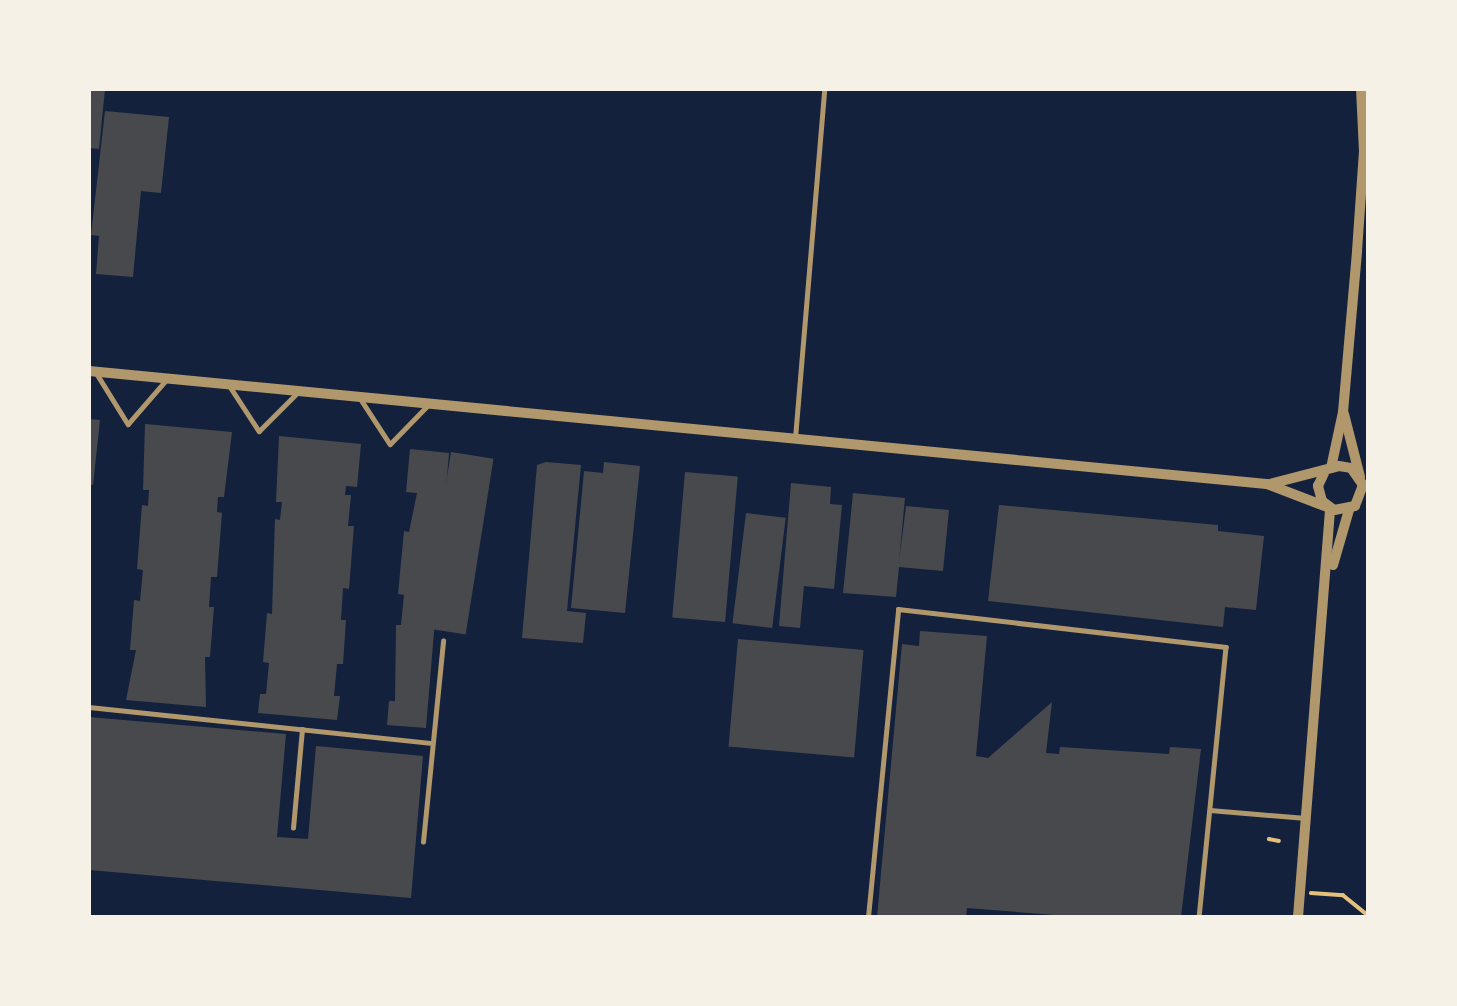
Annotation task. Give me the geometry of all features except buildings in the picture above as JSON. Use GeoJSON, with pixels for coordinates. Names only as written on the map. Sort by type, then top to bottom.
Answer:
{"type":"FeatureCollection","features":[{"type":"Feature","properties":{"kind":"street"},"geometry":{"type":"LineString","coordinates":[[1298,917],[1328,581],[1329,508],[1319,494],[1328,471],[1343,412],[1363,252],[1362,89]]}},
{"type":"Feature","properties":{"kind":"street"},"geometry":{"type":"LineString","coordinates":[[1364,152],[1368,137]]}},
{"type":"Feature","properties":{"kind":"street"},"geometry":{"type":"LineString","coordinates":[[92,371],[1268,484],[1329,508],[1349,510]]}},
{"type":"Feature","properties":{"kind":"street"},"geometry":{"type":"LineString","coordinates":[[1328,581],[1349,510],[1363,493],[1343,412]]}},
{"type":"Feature","properties":{"kind":"street"},"geometry":{"type":"LineString","coordinates":[[1268,484],[1351,468],[1360,477]]}},
{"type":"Feature","properties":{"kind":"lane"},"geometry":{"type":"LineString","coordinates":[[795,439],[824,89]]}},
{"type":"Feature","properties":{"kind":"lane"},"geometry":{"type":"LineString","coordinates":[[92,371],[128,424],[167,378]]}},
{"type":"Feature","properties":{"kind":"lane"},"geometry":{"type":"LineString","coordinates":[[229,384],[260,431],[298,391]]}},
{"type":"Feature","properties":{"kind":"lane"},"geometry":{"type":"LineString","coordinates":[[359,397],[390,444],[429,404]]}},
{"type":"Feature","properties":{"kind":"lane"},"geometry":{"type":"LineString","coordinates":[[868,917],[898,609],[1226,647],[1199,917]]}},
{"type":"Feature","properties":{"kind":"lane"},"geometry":{"type":"LineString","coordinates":[[423,842],[443,641]]}},
{"type":"Feature","properties":{"kind":"lane"},"geometry":{"type":"LineString","coordinates":[[89,707],[432,743]]}},
{"type":"Feature","properties":{"kind":"lane"},"geometry":{"type":"LineString","coordinates":[[293,828],[302,729]]}},
{"type":"Feature","properties":{"kind":"lane"},"geometry":{"type":"LineString","coordinates":[[1210,810],[1306,818]]}},
{"type":"Feature","properties":{"kind":"path"},"geometry":{"type":"LineString","coordinates":[[1269,839],[1279,841]]}},
{"type":"Feature","properties":{"kind":"path"},"geometry":{"type":"LineString","coordinates":[[1300,892],[1343,894],[1368,915]]}}]}
